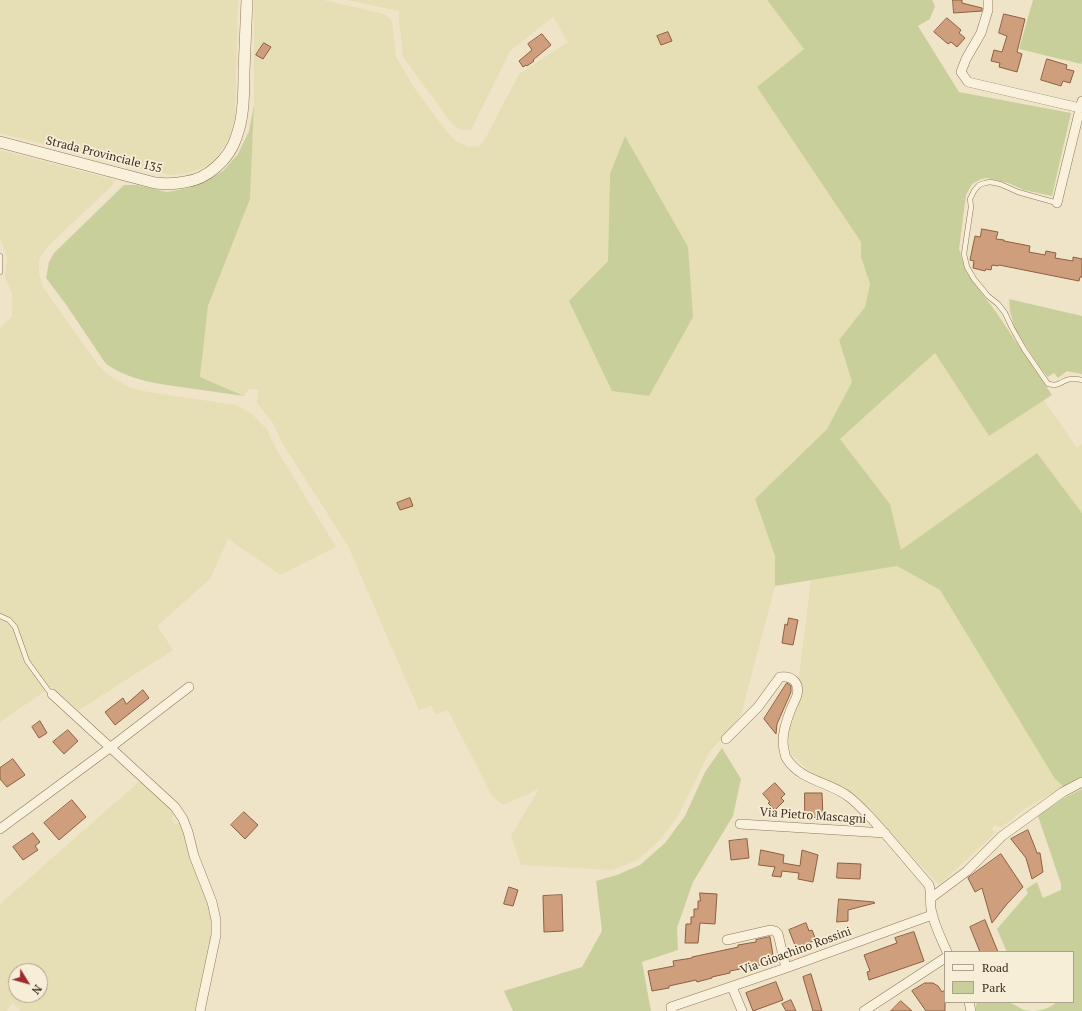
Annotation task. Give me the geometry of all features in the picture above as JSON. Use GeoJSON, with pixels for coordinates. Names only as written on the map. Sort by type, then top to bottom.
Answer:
{"type":"FeatureCollection","features":[{"type":"Feature","properties":{"kind":"street","name":"Strada Provinciale 135"},"geometry":{"type":"LineString","coordinates":[[0,142],[155,183],[171,184],[187,182],[200,178],[221,162],[229,152],[236,138],[241,119],[243,102],[247,0]]}},
{"type":"Feature","properties":{"kind":"street"},"geometry":{"type":"LineString","coordinates":[[988,0],[988,10],[982,33],[966,59],[961,72],[968,82],[1081,105],[1057,202]]}},
{"type":"Feature","properties":{"kind":"street"},"geometry":{"type":"LineString","coordinates":[[726,739],[758,708],[780,677],[784,676],[793,679],[797,685],[797,694],[786,721],[783,742],[786,758],[794,767],[804,774],[847,795],[855,802],[885,833],[929,885],[931,892],[930,906],[932,915],[947,951]]}},
{"type":"Feature","properties":{"kind":"street"},"geometry":{"type":"LineString","coordinates":[[0,829],[189,687]]}},
{"type":"Feature","properties":{"kind":"street"},"geometry":{"type":"LineString","coordinates":[[52,694],[175,807],[183,819],[194,856],[212,902],[216,920],[216,935],[200,1011]]}},
{"type":"Feature","properties":{"kind":"street"},"geometry":{"type":"LineString","coordinates":[[931,898],[967,871],[1002,836],[1063,792],[1082,782]]}},
{"type":"Feature","properties":{"kind":"street","name":"Via Pietro Mascagni"},"geometry":{"type":"LineString","coordinates":[[740,824],[885,833]]}},
{"type":"Feature","properties":{"kind":"street","name":"Via Gioachino Rossini"},"geometry":{"type":"LineString","coordinates":[[672,1011],[671,1008],[932,915]]}},
{"type":"Feature","properties":{"kind":"street"},"geometry":{"type":"LineString","coordinates":[[727,940],[771,930],[775,931],[778,934],[786,968]]}},
{"type":"Feature","properties":{"kind":"street"},"geometry":{"type":"LineString","coordinates":[[864,1011],[944,959]]}},
{"type":"Feature","properties":{"kind":"street"},"geometry":{"type":"LineString","coordinates":[[732,987],[742,1011]]}},
{"type":"Feature","properties":{"kind":"lane"},"geometry":{"type":"LineString","coordinates":[[1057,202],[1018,192],[1000,184],[990,182],[979,185],[974,190],[970,199],[971,207],[964,254],[967,267],[974,279],[988,296],[1006,313],[1024,350],[1048,384],[1054,386],[1070,379],[1082,380]]}},
{"type":"Feature","properties":{"kind":"lane"},"geometry":{"type":"LineString","coordinates":[[0,256],[0,272]]}},
{"type":"Feature","properties":{"kind":"lane"},"geometry":{"type":"LineString","coordinates":[[0,616],[9,620],[15,627],[27,661],[52,694]]}},
{"type":"Feature","properties":{"kind":"shaded area"},"geometry":{"type":"Polygon","coordinates":[[[0,0],[238,0],[235,119],[230,136],[224,147],[214,160],[203,168],[188,173],[173,175],[145,170],[0,133],[0,0]]]}},
{"type":"Feature","properties":{"kind":"shaded area"},"geometry":{"type":"Polygon","coordinates":[[[254,0],[323,0],[384,14],[392,21],[396,57],[415,89],[447,132],[456,141],[468,147],[480,146],[484,141],[519,74],[568,42],[553,17],[510,51],[471,130],[461,130],[453,125],[403,57],[399,11],[347,0],[767,0],[804,49],[757,87],[861,242],[861,257],[870,284],[865,307],[839,340],[852,382],[827,429],[755,499],[775,556],[775,586],[741,715],[709,753],[678,816],[659,841],[636,861],[612,870],[521,865],[511,836],[539,789],[503,805],[492,796],[448,710],[436,714],[431,706],[419,710],[348,546],[281,441],[273,423],[257,403],[258,390],[249,389],[244,396],[200,377],[208,306],[250,199],[254,105],[254,0]],[[610,174],[608,261],[612,391],[610,174]]]}},
{"type":"Feature","properties":{"kind":"shaded area"},"geometry":{"type":"Polygon","coordinates":[[[0,150],[115,180],[111,187],[49,245],[39,259],[39,273],[43,287],[99,366],[110,376],[129,387],[148,392],[236,405],[252,414],[266,428],[275,447],[336,547],[281,575],[228,539],[210,579],[157,626],[173,650],[79,710],[51,687],[0,722],[0,328],[12,317],[12,293],[5,277],[7,257],[0,238],[0,150]]]}},
{"type":"Feature","properties":{"kind":"shaded area"},"geometry":{"type":"Polygon","coordinates":[[[935,353],[989,436],[1044,400],[1077,448],[1082,444],[1082,513],[1037,453],[901,551],[890,504],[840,439],[935,353]]]}},
{"type":"Feature","properties":{"kind":"shaded area"},"geometry":{"type":"Polygon","coordinates":[[[897,566],[940,590],[1055,779],[1064,787],[1024,809],[1001,828],[995,825],[992,829],[995,833],[939,885],[861,801],[851,793],[809,771],[790,753],[790,722],[798,706],[801,693],[799,677],[811,580],[897,566]]]}},
{"type":"Feature","properties":{"kind":"shaded area"},"geometry":{"type":"Polygon","coordinates":[[[141,780],[176,814],[171,819],[175,825],[180,822],[189,856],[209,903],[212,920],[212,932],[196,1011],[21,1011],[13,1003],[6,1011],[0,1011],[0,904],[141,780]]]}},
{"type":"Feature","properties":{"kind":"green space"},"geometry":{"type":"Polygon","coordinates":[[[767,0],[932,0],[935,6],[930,19],[918,26],[959,92],[1071,113],[1052,196],[1024,190],[1008,183],[987,178],[981,179],[972,184],[966,195],[959,249],[966,272],[996,312],[1052,395],[989,436],[935,353],[840,439],[890,504],[901,550],[1037,453],[1082,513],[1082,777],[1064,787],[1055,779],[940,590],[897,566],[775,586],[775,556],[755,499],[827,429],[852,382],[839,340],[865,307],[870,284],[861,257],[861,242],[757,87],[804,49],[767,0]]]}},
{"type":"Feature","properties":{"kind":"green space"},"geometry":{"type":"Polygon","coordinates":[[[1033,0],[1082,0],[1081,64],[1019,49],[1033,0]]]}},
{"type":"Feature","properties":{"kind":"green space"},"geometry":{"type":"Polygon","coordinates":[[[254,105],[250,199],[208,306],[200,377],[244,396],[146,381],[116,370],[106,364],[65,303],[46,278],[49,262],[54,253],[124,185],[137,185],[167,192],[189,188],[206,181],[223,171],[238,154],[249,131],[254,105]]]}},
{"type":"Feature","properties":{"kind":"green space"},"geometry":{"type":"Polygon","coordinates":[[[625,136],[688,247],[693,317],[649,396],[612,391],[569,301],[608,261],[610,174],[625,136]]]}},
{"type":"Feature","properties":{"kind":"green space"},"geometry":{"type":"Polygon","coordinates":[[[1009,299],[1082,316],[1082,374],[1067,371],[1058,378],[1054,373],[1048,377],[1015,329],[1010,311],[1009,299]]]}},
{"type":"Feature","properties":{"kind":"green space"},"geometry":{"type":"Polygon","coordinates":[[[722,748],[741,779],[733,816],[693,882],[677,928],[678,950],[642,962],[651,1011],[513,1011],[504,991],[582,967],[602,931],[596,881],[617,875],[640,865],[665,843],[685,816],[705,772],[722,748]]]}},
{"type":"Feature","properties":{"kind":"green space"},"geometry":{"type":"Polygon","coordinates":[[[1082,789],[1082,1011],[1035,1011],[1052,1006],[1056,1003],[1074,1003],[1074,951],[1007,951],[997,929],[1028,893],[1026,889],[1037,882],[1043,898],[1061,890],[1061,884],[1038,816],[1064,798],[1082,789]]]}},
{"type":"Feature","properties":{"kind":"green space"},"geometry":{"type":"Polygon","coordinates":[[[977,1003],[1011,1003],[1024,1010],[1032,1011],[975,1011],[977,1003]]]}},
{"type":"Feature","properties":{"kind":"building"},"geometry":{"type":"Polygon","coordinates":[[[953,0],[962,0],[962,3],[982,8],[982,11],[954,13],[953,0]]]}},
{"type":"Feature","properties":{"kind":"building"},"geometry":{"type":"Polygon","coordinates":[[[1004,14],[1025,19],[1017,52],[1022,54],[1017,72],[999,67],[1000,63],[991,61],[994,50],[1002,52],[1007,36],[999,33],[1004,14]]]}},
{"type":"Feature","properties":{"kind":"building"},"geometry":{"type":"Polygon","coordinates":[[[947,18],[961,30],[959,33],[965,38],[957,47],[951,42],[948,44],[934,32],[947,18]]]}},
{"type":"Feature","properties":{"kind":"building"},"geometry":{"type":"Polygon","coordinates":[[[668,32],[672,41],[661,45],[657,36],[668,32]]]}},
{"type":"Feature","properties":{"kind":"building"},"geometry":{"type":"Polygon","coordinates":[[[542,34],[551,45],[533,60],[534,61],[523,67],[519,61],[532,50],[528,44],[542,34]]]}},
{"type":"Feature","properties":{"kind":"building"},"geometry":{"type":"Polygon","coordinates":[[[264,43],[271,47],[263,59],[256,55],[264,43]]]}},
{"type":"Feature","properties":{"kind":"building"},"geometry":{"type":"Polygon","coordinates":[[[1047,59],[1067,65],[1066,69],[1074,71],[1070,83],[1063,81],[1061,86],[1041,80],[1047,59]]]}},
{"type":"Feature","properties":{"kind":"building"},"geometry":{"type":"Polygon","coordinates":[[[982,229],[998,232],[996,239],[1030,246],[1029,252],[1045,255],[1046,251],[1056,253],[1055,258],[1073,261],[1073,257],[1082,259],[1082,277],[1080,277],[1079,281],[999,265],[992,265],[991,270],[986,269],[985,271],[973,268],[974,261],[970,260],[975,236],[980,237],[982,229]]]}},
{"type":"Feature","properties":{"kind":"building"},"geometry":{"type":"Polygon","coordinates":[[[410,498],[413,506],[400,510],[397,503],[410,498]]]}},
{"type":"Feature","properties":{"kind":"building"},"geometry":{"type":"Polygon","coordinates":[[[789,618],[798,620],[793,645],[782,643],[785,624],[787,625],[789,618]]]}},
{"type":"Feature","properties":{"kind":"building"},"geometry":{"type":"Polygon","coordinates":[[[787,683],[791,686],[791,692],[777,724],[776,734],[764,719],[787,683]]]}},
{"type":"Feature","properties":{"kind":"building"},"geometry":{"type":"Polygon","coordinates":[[[143,690],[149,698],[115,725],[105,712],[123,698],[126,704],[143,690]]]}},
{"type":"Feature","properties":{"kind":"building"},"geometry":{"type":"Polygon","coordinates":[[[40,721],[47,733],[39,738],[32,727],[40,721]]]}},
{"type":"Feature","properties":{"kind":"building"},"geometry":{"type":"Polygon","coordinates":[[[68,730],[78,741],[64,754],[53,742],[68,730]]]}},
{"type":"Feature","properties":{"kind":"building"},"geometry":{"type":"Polygon","coordinates":[[[13,759],[25,775],[7,787],[0,779],[0,768],[13,759]]]}},
{"type":"Feature","properties":{"kind":"building"},"geometry":{"type":"Polygon","coordinates":[[[775,783],[785,794],[781,798],[784,801],[775,810],[768,803],[770,802],[763,794],[775,783]]]}},
{"type":"Feature","properties":{"kind":"building"},"geometry":{"type":"Polygon","coordinates":[[[805,793],[822,793],[823,817],[805,818],[805,793]]]}},
{"type":"Feature","properties":{"kind":"building"},"geometry":{"type":"Polygon","coordinates":[[[72,800],[86,817],[59,840],[44,823],[72,800]]]}},
{"type":"Feature","properties":{"kind":"building"},"geometry":{"type":"Polygon","coordinates":[[[244,812],[258,825],[245,839],[231,825],[244,812]]]}},
{"type":"Feature","properties":{"kind":"building"},"geometry":{"type":"Polygon","coordinates":[[[1028,830],[1037,853],[1040,853],[1043,872],[1032,879],[1026,858],[1011,839],[1028,830]]]}},
{"type":"Feature","properties":{"kind":"building"},"geometry":{"type":"Polygon","coordinates":[[[33,833],[40,842],[35,846],[38,850],[23,860],[13,847],[33,833]]]}},
{"type":"Feature","properties":{"kind":"building"},"geometry":{"type":"Polygon","coordinates":[[[747,839],[749,858],[731,860],[729,841],[747,839]]]}},
{"type":"Feature","properties":{"kind":"building"},"geometry":{"type":"Polygon","coordinates":[[[761,850],[784,855],[783,863],[800,866],[802,850],[818,855],[813,882],[798,879],[799,873],[782,871],[781,877],[772,876],[775,867],[759,865],[761,850]]]}},
{"type":"Feature","properties":{"kind":"building"},"geometry":{"type":"Polygon","coordinates":[[[1001,854],[1023,887],[992,923],[982,888],[975,892],[968,878],[1001,854]]]}},
{"type":"Feature","properties":{"kind":"building"},"geometry":{"type":"Polygon","coordinates":[[[838,863],[861,864],[860,879],[837,878],[838,863]]]}},
{"type":"Feature","properties":{"kind":"building"},"geometry":{"type":"Polygon","coordinates":[[[509,887],[518,890],[513,906],[504,904],[509,887]]]}},
{"type":"Feature","properties":{"kind":"building"},"geometry":{"type":"Polygon","coordinates":[[[700,893],[717,894],[715,924],[700,923],[698,943],[685,943],[686,924],[691,924],[691,917],[694,917],[694,909],[698,909],[700,893]]]}},
{"type":"Feature","properties":{"kind":"building"},"geometry":{"type":"Polygon","coordinates":[[[562,895],[563,931],[544,932],[543,896],[562,895]]]}},
{"type":"Feature","properties":{"kind":"building"},"geometry":{"type":"Polygon","coordinates":[[[839,899],[875,903],[848,910],[848,921],[837,922],[839,899]]]}},
{"type":"Feature","properties":{"kind":"building"},"geometry":{"type":"Polygon","coordinates":[[[985,920],[998,951],[980,951],[970,927],[985,920]]]}},
{"type":"Feature","properties":{"kind":"building"},"geometry":{"type":"Polygon","coordinates":[[[806,923],[809,931],[812,930],[816,940],[796,948],[789,930],[806,923]]]}},
{"type":"Feature","properties":{"kind":"building"},"geometry":{"type":"Polygon","coordinates":[[[914,932],[924,961],[869,980],[867,972],[870,971],[864,955],[897,943],[895,938],[914,932]]]}},
{"type":"Feature","properties":{"kind":"building"},"geometry":{"type":"Polygon","coordinates":[[[770,937],[774,961],[730,971],[730,973],[697,982],[696,980],[669,986],[669,988],[652,991],[648,971],[674,966],[673,961],[734,948],[738,947],[738,945],[756,942],[756,940],[770,937]]]}},
{"type":"Feature","properties":{"kind":"building"},"geometry":{"type":"Polygon","coordinates":[[[811,974],[822,1011],[813,1011],[803,977],[811,974]]]}},
{"type":"Feature","properties":{"kind":"building"},"geometry":{"type":"Polygon","coordinates":[[[776,982],[783,1000],[753,1011],[746,993],[776,982]]]}},
{"type":"Feature","properties":{"kind":"building"},"geometry":{"type":"Polygon","coordinates":[[[925,983],[933,983],[938,986],[942,992],[944,991],[945,1011],[926,1011],[912,991],[925,983]]]}},
{"type":"Feature","properties":{"kind":"building"},"geometry":{"type":"Polygon","coordinates":[[[791,1000],[796,1011],[786,1011],[782,1004],[791,1000]]]}},
{"type":"Feature","properties":{"kind":"building"},"geometry":{"type":"Polygon","coordinates":[[[901,1001],[912,1011],[891,1011],[901,1001]]]}}]}
